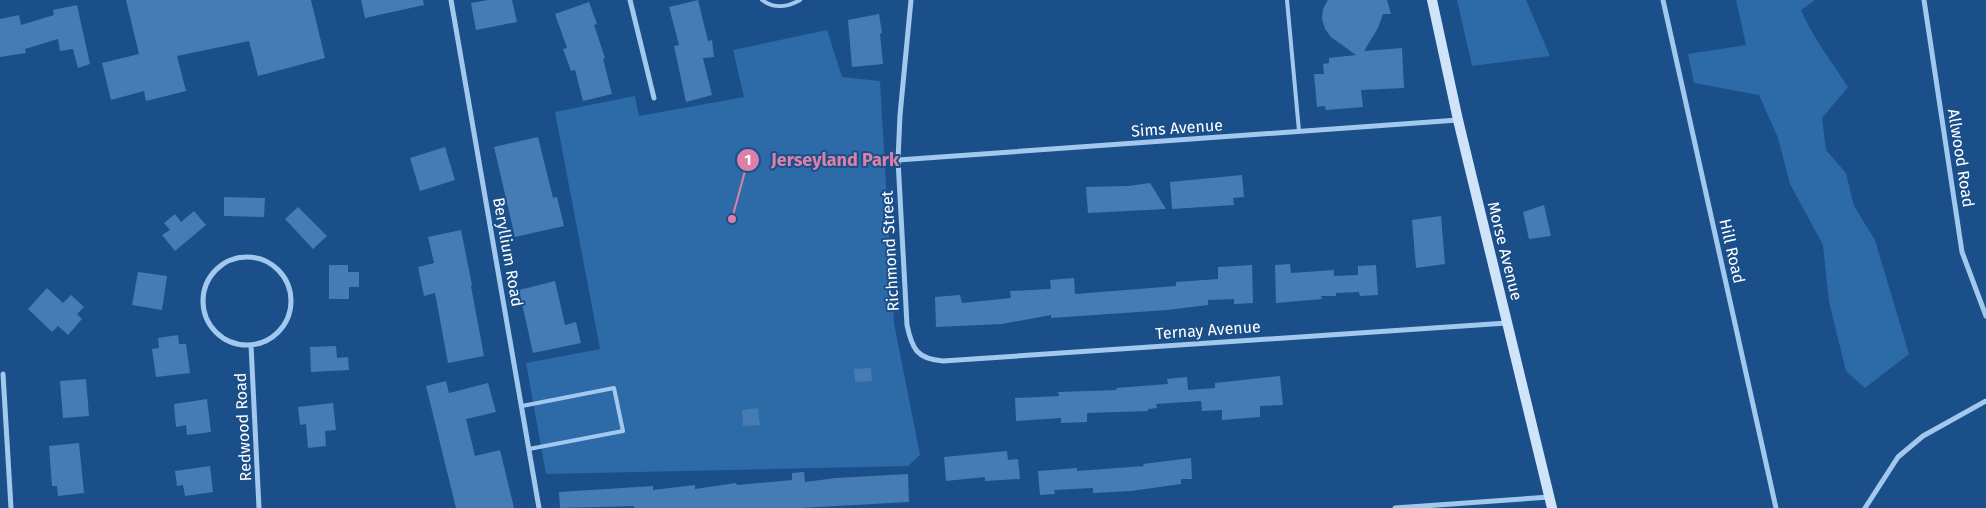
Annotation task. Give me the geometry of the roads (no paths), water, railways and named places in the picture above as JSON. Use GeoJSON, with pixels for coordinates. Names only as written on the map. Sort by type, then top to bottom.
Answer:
{"type":"FeatureCollection","features":[{"type":"Feature","properties":{"kind":"street","name":"Beryllium Road"},"geometry":{"type":"LineString","coordinates":[[451,0],[539,508]]}},
{"type":"Feature","properties":{"kind":"street"},"geometry":{"type":"LineString","coordinates":[[630,0],[654,98]]}},
{"type":"Feature","properties":{"kind":"street","name":"Richmond Street"},"geometry":{"type":"LineString","coordinates":[[911,0],[900,115],[898,160],[907,325],[910,340],[915,349]]}},
{"type":"Feature","properties":{"kind":"street","name":"Morse Avenue"},"geometry":{"type":"LineString","coordinates":[[1432,0],[1458,120],[1552,508]]}},
{"type":"Feature","properties":{"kind":"street","name":"Hill Road"},"geometry":{"type":"LineString","coordinates":[[1663,0],[1776,508]]}},
{"type":"Feature","properties":{"kind":"street","name":"Allwood Road"},"geometry":{"type":"LineString","coordinates":[[1924,0],[1962,252],[1986,316]]}},
{"type":"Feature","properties":{"kind":"street","name":"Sims Avenue"},"geometry":{"type":"LineString","coordinates":[[898,160],[1458,120]]}},
{"type":"Feature","properties":{"kind":"street"},"geometry":{"type":"LineString","coordinates":[[242,257],[256,258],[269,263],[280,272],[290,292],[289,315],[283,327],[265,342],[252,345],[229,342],[217,334],[209,323],[204,310],[205,288],[211,275],[229,261],[242,257]]}},
{"type":"Feature","properties":{"kind":"street","name":"Ternay Avenue"},"geometry":{"type":"LineString","coordinates":[[915,349],[922,356],[931,360],[943,360],[1507,323]]}},
{"type":"Feature","properties":{"kind":"street","name":"Redwood Road"},"geometry":{"type":"LineString","coordinates":[[252,345],[259,508]]}},
{"type":"Feature","properties":{"kind":"street"},"geometry":{"type":"LineString","coordinates":[[3,374],[11,508]]}},
{"type":"Feature","properties":{"kind":"street"},"geometry":{"type":"LineString","coordinates":[[1864,508],[1898,457],[1924,436],[1986,400]]}},
{"type":"Feature","properties":{"kind":"street"},"geometry":{"type":"LineString","coordinates":[[1395,508],[1550,497]]}},
{"type":"Feature","properties":{"kind":"lane"},"geometry":{"type":"LineString","coordinates":[[762,0],[767,4],[782,7],[800,0]]}},
{"type":"Feature","properties":{"kind":"lane"},"geometry":{"type":"LineString","coordinates":[[1287,0],[1299,131]]}},
{"type":"Feature","properties":{"kind":"lane"},"geometry":{"type":"LineString","coordinates":[[522,406],[614,388],[623,431],[529,449]]}},
{"type":"Feature","properties":{"kind":"place","name":"Jerseyland Park"},"geometry":{"type":"Point","coordinates":[732,219]}}]}
